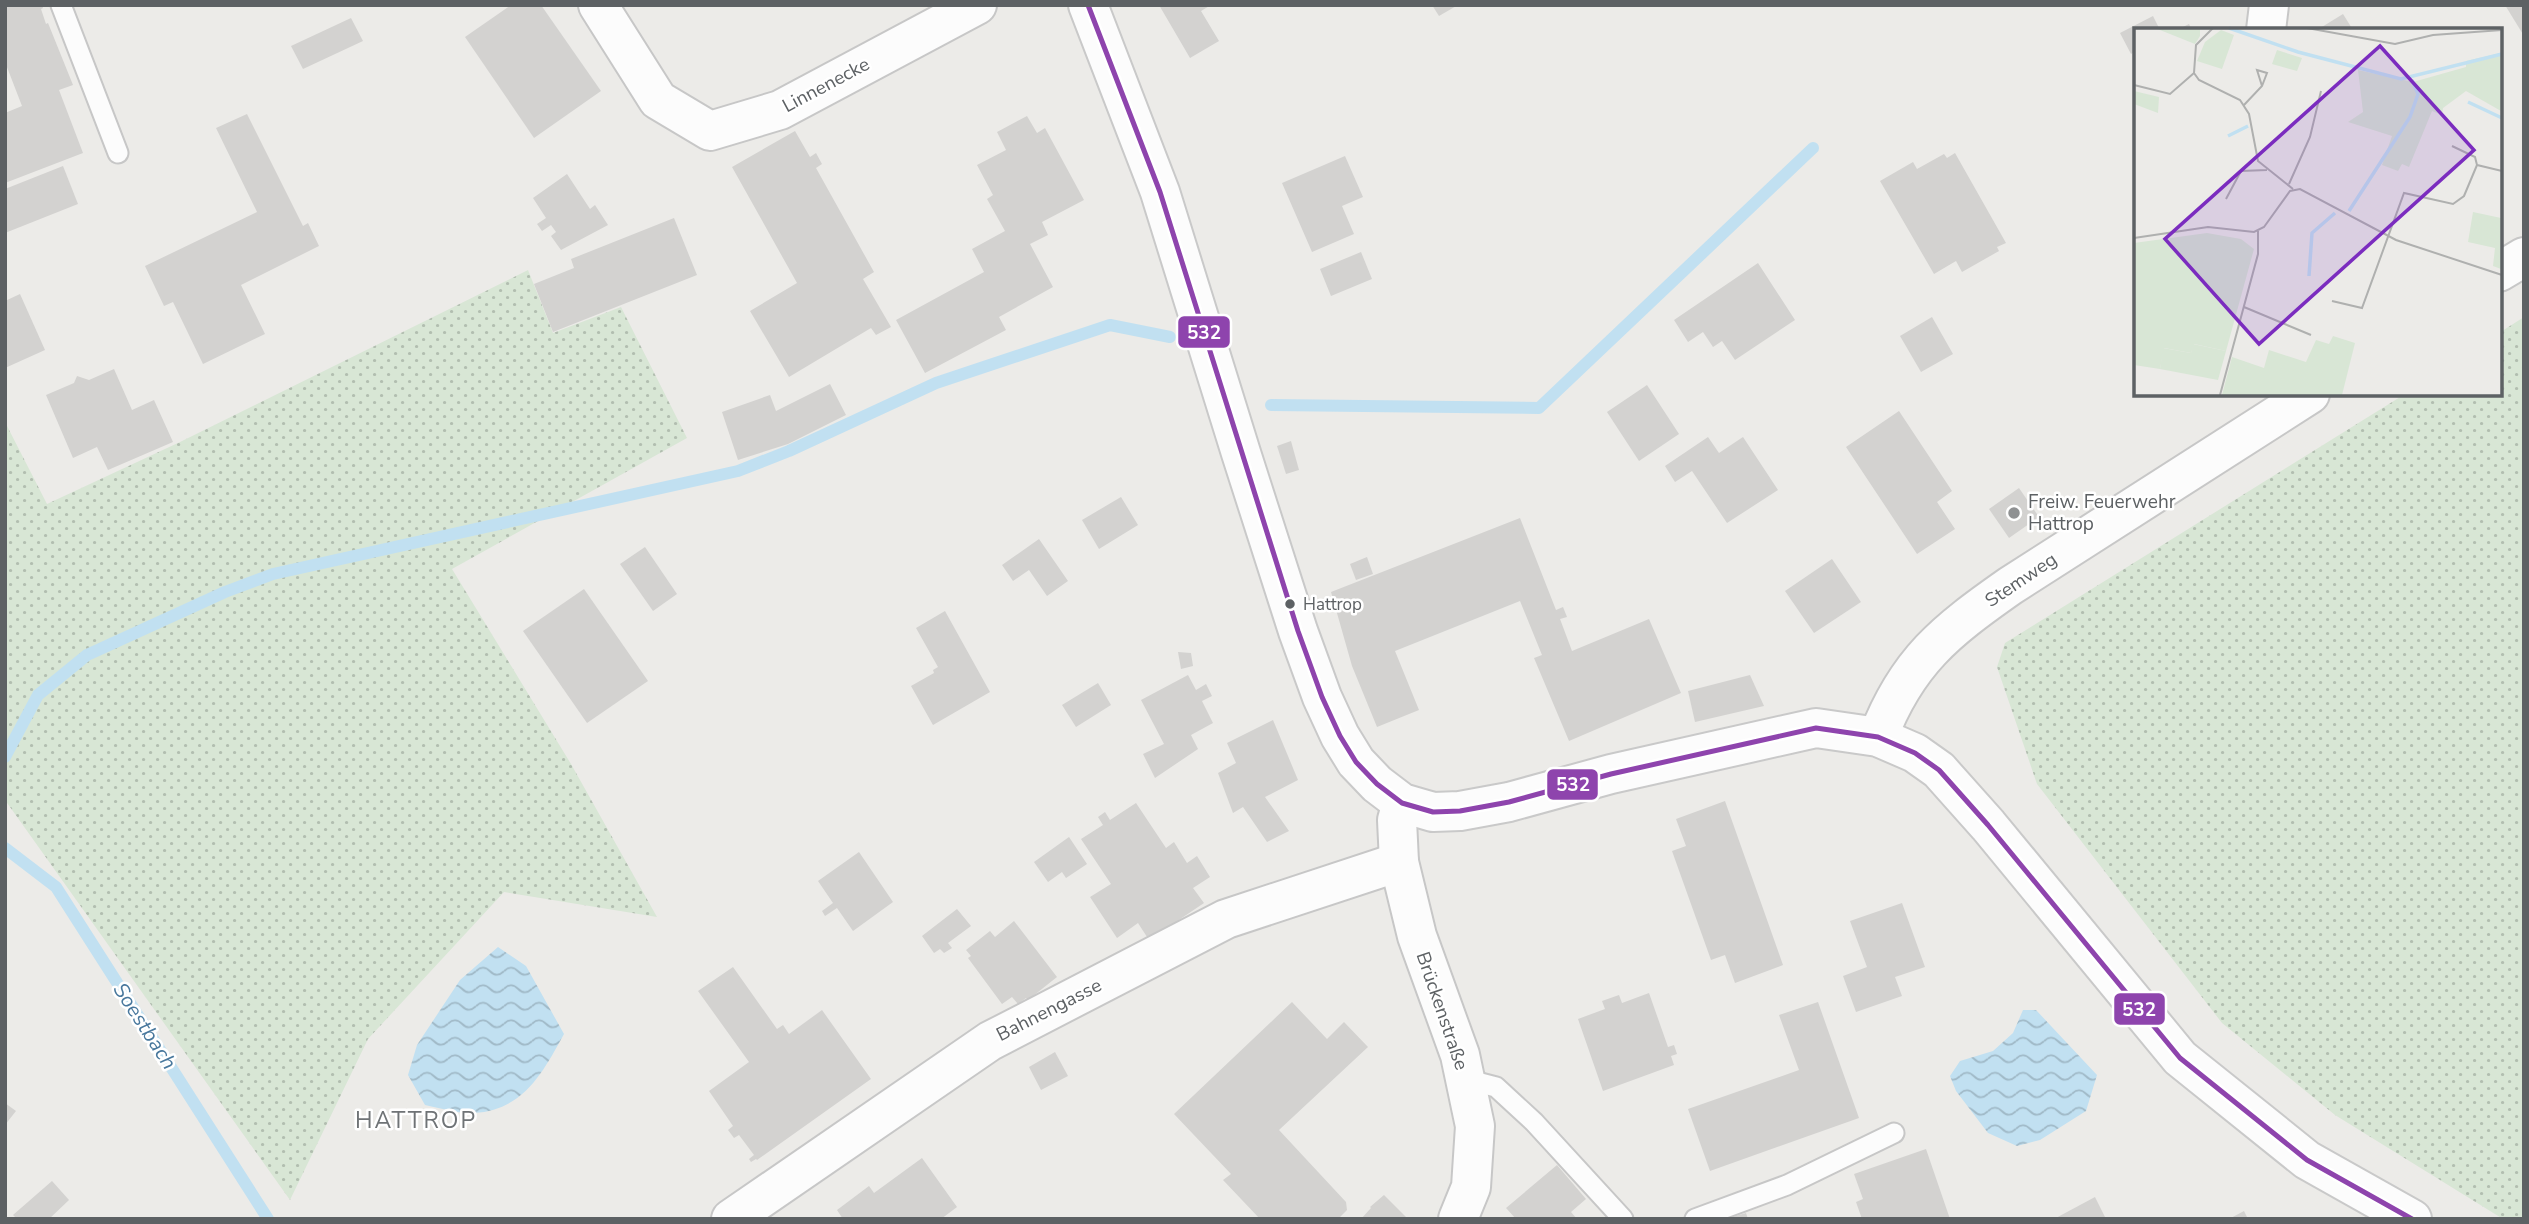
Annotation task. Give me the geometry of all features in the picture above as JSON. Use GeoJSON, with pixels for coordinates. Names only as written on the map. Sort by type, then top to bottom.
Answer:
{"type":"FeatureCollection","features":[{"type":"Feature","properties":{"kind":"street","name":"Linnenecke"},"geometry":{"type":"LineString","coordinates":[[598,5],[658,100],[710,131],[780,110],[977,5]]}},
{"type":"Feature","properties":{"kind":"street"},"geometry":{"type":"LineString","coordinates":[[1088,5],[1160,191],[1245,466],[1298,631],[1322,696],[1340,736],[1356,762],[1377,784],[1402,803],[1433,812],[1460,811],[1509,802],[1611,774],[1816,728],[1878,737],[1915,752],[1938,770],[1988,825],[2180,1058],[2307,1160],[2412,1219]]}},
{"type":"Feature","properties":{"kind":"street"},"geometry":{"type":"LineString","coordinates":[[2266,28],[2269,5]]}},
{"type":"Feature","properties":{"kind":"street"},"geometry":{"type":"LineString","coordinates":[[2501,271],[2524,257]]}},
{"type":"Feature","properties":{"kind":"street","name":"Stemweg"},"geometry":{"type":"LineString","coordinates":[[1878,737],[1885,717],[1909,675],[1927,652],[1968,615],[2307,396]]}},
{"type":"Feature","properties":{"kind":"street","name":"Brückenstraße"},"geometry":{"type":"LineString","coordinates":[[1402,803],[1397,820],[1399,862],[1417,936],[1461,1055],[1475,1126],[1471,1187],[1458,1219]]}},
{"type":"Feature","properties":{"kind":"street","name":"Bahnengasse"},"geometry":{"type":"LineString","coordinates":[[731,1219],[990,1041],[1226,919],[1399,862]]}},
{"type":"Feature","properties":{"kind":"lane"},"geometry":{"type":"LineString","coordinates":[[61,5],[118,153]]}},
{"type":"Feature","properties":{"kind":"lane"},"geometry":{"type":"LineString","coordinates":[[1465,1079],[1496,1087],[1534,1122],[1623,1219]]}},
{"type":"Feature","properties":{"kind":"lane"},"geometry":{"type":"LineString","coordinates":[[1695,1219],[1787,1185],[1894,1132]]}},
{"type":"Feature","properties":{"kind":"green space"},"geometry":{"type":"Polygon","coordinates":[[[528,270],[553,333],[621,307],[687,438],[452,569],[571,764],[657,917],[504,892],[368,1039],[290,1200],[5,800],[5,422],[47,504],[180,442],[528,270]]]}},
{"type":"Feature","properties":{"kind":"green space"},"geometry":{"type":"Polygon","coordinates":[[[2524,317],[2524,1219],[2503,1219],[2335,1115],[2222,1023],[2037,784],[1997,667],[2005,643],[2402,396],[2501,396],[2501,332],[2524,317]]]}},
{"type":"Feature","properties":{"kind":"water"},"geometry":{"type":"Polygon","coordinates":[[[498,947],[526,966],[564,1034],[530,1087],[506,1105],[468,1113],[425,1105],[408,1075],[417,1045],[460,980],[498,947]]]}},
{"type":"Feature","properties":{"kind":"water"},"geometry":{"type":"Polygon","coordinates":[[[2023,1010],[2036,1010],[2097,1075],[2086,1111],[2040,1140],[2017,1146],[1988,1133],[1956,1091],[1950,1076],[1960,1061],[1993,1051],[2013,1033],[2023,1010]]]}},
{"type":"Feature","properties":{"kind":"building"},"geometry":{"type":"Polygon","coordinates":[[[5,5],[42,5],[46,24],[48,23],[73,85],[59,90],[83,153],[5,183],[5,113],[22,106],[5,62],[5,5]]]}},
{"type":"Feature","properties":{"kind":"building"},"geometry":{"type":"Polygon","coordinates":[[[511,5],[541,5],[601,91],[534,138],[465,37],[511,5]]]}},
{"type":"Feature","properties":{"kind":"building"},"geometry":{"type":"Polygon","coordinates":[[[1159,5],[1211,5],[1201,11],[1219,41],[1190,58],[1159,5]]]}},
{"type":"Feature","properties":{"kind":"building"},"geometry":{"type":"Polygon","coordinates":[[[1432,5],[1458,5],[1439,16],[1432,5]]]}},
{"type":"Feature","properties":{"kind":"building"},"geometry":{"type":"Polygon","coordinates":[[[2505,5],[2524,5],[2524,36],[2505,5]]]}},
{"type":"Feature","properties":{"kind":"building"},"geometry":{"type":"Polygon","coordinates":[[[2343,14],[2352,28],[2320,28],[2343,14]]]}},
{"type":"Feature","properties":{"kind":"building"},"geometry":{"type":"Polygon","coordinates":[[[2153,16],[2159,28],[2134,28],[2134,52],[2131,54],[2120,33],[2153,16]]]}},
{"type":"Feature","properties":{"kind":"building"},"geometry":{"type":"Polygon","coordinates":[[[351,18],[363,41],[303,69],[291,46],[351,18]]]}},
{"type":"Feature","properties":{"kind":"building"},"geometry":{"type":"Polygon","coordinates":[[[247,114],[303,226],[308,223],[319,246],[241,285],[265,334],[203,364],[173,302],[164,306],[145,266],[257,212],[216,128],[247,114]]]}},
{"type":"Feature","properties":{"kind":"building"},"geometry":{"type":"Polygon","coordinates":[[[1027,116],[1037,133],[1045,128],[1084,200],[1042,222],[1048,235],[1030,244],[1053,287],[999,317],[1006,330],[925,373],[896,320],[984,272],[972,249],[1005,231],[987,199],[993,195],[977,165],[1006,150],[997,132],[1027,116]]]}},
{"type":"Feature","properties":{"kind":"building"},"geometry":{"type":"Polygon","coordinates":[[[795,131],[810,157],[816,153],[822,164],[816,168],[874,272],[863,279],[891,327],[876,335],[871,328],[789,377],[750,311],[797,283],[732,167],[795,131]]]}},
{"type":"Feature","properties":{"kind":"building"},"geometry":{"type":"Polygon","coordinates":[[[1955,153],[2006,243],[1997,247],[1999,251],[1962,272],[1956,261],[1934,274],[1880,181],[1913,162],[1917,169],[1944,154],[1947,158],[1955,153]]]}},
{"type":"Feature","properties":{"kind":"building"},"geometry":{"type":"Polygon","coordinates":[[[1345,156],[1363,197],[1342,206],[1354,234],[1312,252],[1282,183],[1345,156]]]}},
{"type":"Feature","properties":{"kind":"building"},"geometry":{"type":"Polygon","coordinates":[[[63,166],[78,204],[5,233],[5,189],[63,166]]]}},
{"type":"Feature","properties":{"kind":"building"},"geometry":{"type":"Polygon","coordinates":[[[567,174],[590,209],[595,205],[608,225],[561,250],[551,236],[556,232],[551,225],[542,231],[537,224],[546,218],[533,198],[567,174]]]}},
{"type":"Feature","properties":{"kind":"building"},"geometry":{"type":"Polygon","coordinates":[[[674,218],[697,275],[553,332],[534,284],[574,268],[571,259],[674,218]]]}},
{"type":"Feature","properties":{"kind":"building"},"geometry":{"type":"Polygon","coordinates":[[[1361,252],[1372,279],[1331,296],[1320,269],[1361,252]]]}},
{"type":"Feature","properties":{"kind":"building"},"geometry":{"type":"Polygon","coordinates":[[[1758,263],[1795,320],[1735,360],[1722,341],[1713,347],[1703,332],[1688,342],[1674,320],[1758,263]]]}},
{"type":"Feature","properties":{"kind":"building"},"geometry":{"type":"Polygon","coordinates":[[[20,294],[45,350],[5,368],[5,301],[20,294]]]}},
{"type":"Feature","properties":{"kind":"building"},"geometry":{"type":"Polygon","coordinates":[[[1932,317],[1953,354],[1921,372],[1900,336],[1932,317]]]}},
{"type":"Feature","properties":{"kind":"building"},"geometry":{"type":"Polygon","coordinates":[[[114,369],[132,410],[154,400],[173,442],[108,470],[97,447],[73,458],[46,395],[74,383],[77,376],[89,380],[114,369]]]}},
{"type":"Feature","properties":{"kind":"building"},"geometry":{"type":"Polygon","coordinates":[[[830,384],[846,415],[788,444],[738,460],[722,412],[770,395],[776,411],[830,384]]]}},
{"type":"Feature","properties":{"kind":"building"},"geometry":{"type":"Polygon","coordinates":[[[1647,385],[1679,434],[1639,461],[1607,412],[1647,385]]]}},
{"type":"Feature","properties":{"kind":"building"},"geometry":{"type":"Polygon","coordinates":[[[1899,411],[1952,491],[1937,502],[1955,529],[1917,554],[1846,447],[1899,411]]]}},
{"type":"Feature","properties":{"kind":"building"},"geometry":{"type":"Polygon","coordinates":[[[1708,437],[1719,453],[1743,437],[1778,490],[1727,523],[1692,471],[1675,482],[1665,466],[1708,437]]]}},
{"type":"Feature","properties":{"kind":"building"},"geometry":{"type":"Polygon","coordinates":[[[1291,441],[1299,470],[1286,474],[1277,446],[1291,441]]]}},
{"type":"Feature","properties":{"kind":"building","name":"Freiw. Feuerwehr Hattrop"},"geometry":{"type":"Polygon","coordinates":[[[2019,488],[2039,517],[2009,538],[1989,509],[2019,488]]]}},
{"type":"Feature","properties":{"kind":"building"},"geometry":{"type":"Polygon","coordinates":[[[1121,497],[1138,525],[1099,549],[1082,520],[1121,497]]]}},
{"type":"Feature","properties":{"kind":"building"},"geometry":{"type":"Polygon","coordinates":[[[1520,518],[1556,610],[1563,607],[1567,617],[1560,619],[1572,651],[1649,619],[1681,693],[1569,741],[1534,658],[1542,655],[1520,601],[1395,651],[1419,710],[1377,727],[1352,666],[1331,592],[1520,518]]]}},
{"type":"Feature","properties":{"kind":"building"},"geometry":{"type":"Polygon","coordinates":[[[1039,539],[1068,581],[1047,596],[1029,570],[1013,581],[1002,565],[1039,539]]]}},
{"type":"Feature","properties":{"kind":"building"},"geometry":{"type":"Polygon","coordinates":[[[645,547],[677,594],[653,611],[620,564],[645,547]]]}},
{"type":"Feature","properties":{"kind":"building"},"geometry":{"type":"Polygon","coordinates":[[[1367,557],[1373,574],[1356,580],[1350,564],[1367,557]]]}},
{"type":"Feature","properties":{"kind":"building"},"geometry":{"type":"Polygon","coordinates":[[[1832,559],[1861,602],[1814,633],[1785,591],[1832,559]]]}},
{"type":"Feature","properties":{"kind":"building"},"geometry":{"type":"Polygon","coordinates":[[[584,589],[648,681],[587,723],[523,631],[584,589]]]}},
{"type":"Feature","properties":{"kind":"building"},"geometry":{"type":"Polygon","coordinates":[[[945,611],[990,692],[933,725],[911,686],[934,673],[933,670],[938,667],[916,628],[945,611]]]}},
{"type":"Feature","properties":{"kind":"building"},"geometry":{"type":"Polygon","coordinates":[[[1178,652],[1191,653],[1193,666],[1181,669],[1178,652]]]}},
{"type":"Feature","properties":{"kind":"building"},"geometry":{"type":"Polygon","coordinates":[[[1188,675],[1196,690],[1206,684],[1212,696],[1202,701],[1213,723],[1191,735],[1198,749],[1155,778],[1143,754],[1164,744],[1141,700],[1188,675]]]}},
{"type":"Feature","properties":{"kind":"building"},"geometry":{"type":"Polygon","coordinates":[[[1750,675],[1764,706],[1695,722],[1688,691],[1750,675]]]}},
{"type":"Feature","properties":{"kind":"building"},"geometry":{"type":"Polygon","coordinates":[[[1098,683],[1111,705],[1076,727],[1062,705],[1098,683]]]}},
{"type":"Feature","properties":{"kind":"building"},"geometry":{"type":"Polygon","coordinates":[[[1273,720],[1298,780],[1265,797],[1289,831],[1267,842],[1243,807],[1233,813],[1218,773],[1236,763],[1227,743],[1273,720]]]}},
{"type":"Feature","properties":{"kind":"building"},"geometry":{"type":"Polygon","coordinates":[[[1725,801],[1783,965],[1735,983],[1725,955],[1711,960],[1672,851],[1686,846],[1676,819],[1725,801]]]}},
{"type":"Feature","properties":{"kind":"building"},"geometry":{"type":"Polygon","coordinates":[[[1136,803],[1166,848],[1174,842],[1187,863],[1197,856],[1210,877],[1193,888],[1204,903],[1149,940],[1138,923],[1117,938],[1090,897],[1111,884],[1081,839],[1103,825],[1098,817],[1105,812],[1110,820],[1136,803]]]}},
{"type":"Feature","properties":{"kind":"building"},"geometry":{"type":"Polygon","coordinates":[[[1069,837],[1087,864],[1066,878],[1062,872],[1048,882],[1034,862],[1069,837]]]}},
{"type":"Feature","properties":{"kind":"building"},"geometry":{"type":"Polygon","coordinates":[[[859,852],[893,902],[853,931],[837,908],[825,916],[822,911],[833,903],[818,881],[859,852]]]}},
{"type":"Feature","properties":{"kind":"building"},"geometry":{"type":"Polygon","coordinates":[[[1902,903],[1925,967],[1895,977],[1902,996],[1856,1012],[1843,976],[1867,967],[1850,921],[1902,903]]]}},
{"type":"Feature","properties":{"kind":"building"},"geometry":{"type":"Polygon","coordinates":[[[957,909],[971,926],[948,943],[952,948],[944,953],[940,949],[934,953],[922,936],[957,909]]]}},
{"type":"Feature","properties":{"kind":"building"},"geometry":{"type":"Polygon","coordinates":[[[1014,921],[1057,977],[1028,1000],[1026,998],[1018,1004],[1012,997],[1002,1004],[968,958],[971,956],[966,950],[990,931],[995,937],[1014,921]]]}},
{"type":"Feature","properties":{"kind":"building"},"geometry":{"type":"Polygon","coordinates":[[[733,967],[777,1029],[783,1025],[789,1034],[822,1010],[871,1079],[751,1162],[749,1159],[754,1155],[739,1135],[734,1138],[728,1130],[733,1126],[709,1091],[749,1062],[698,991],[733,967]]]}},
{"type":"Feature","properties":{"kind":"building"},"geometry":{"type":"Polygon","coordinates":[[[1649,993],[1668,1047],[1674,1045],[1677,1054],[1671,1056],[1674,1065],[1603,1091],[1578,1019],[1605,1009],[1602,1001],[1619,995],[1622,1003],[1649,993]]]}},
{"type":"Feature","properties":{"kind":"building"},"geometry":{"type":"Polygon","coordinates":[[[1292,1002],[1327,1039],[1344,1022],[1368,1047],[1279,1130],[1346,1202],[1347,1210],[1338,1219],[1260,1219],[1223,1180],[1231,1174],[1174,1114],[1292,1002]]]}},
{"type":"Feature","properties":{"kind":"building"},"geometry":{"type":"Polygon","coordinates":[[[1818,1002],[1859,1118],[1710,1171],[1688,1109],[1799,1070],[1779,1015],[1818,1002]]]}},
{"type":"Feature","properties":{"kind":"building"},"geometry":{"type":"Polygon","coordinates":[[[1055,1052],[1068,1076],[1041,1090],[1029,1067],[1055,1052]]]}},
{"type":"Feature","properties":{"kind":"building"},"geometry":{"type":"Polygon","coordinates":[[[5,1103],[16,1111],[5,1125],[5,1103]]]}},
{"type":"Feature","properties":{"kind":"building"},"geometry":{"type":"Polygon","coordinates":[[[1926,1149],[1950,1219],[1862,1219],[1856,1202],[1863,1199],[1854,1174],[1926,1149]]]}},
{"type":"Feature","properties":{"kind":"building"},"geometry":{"type":"Polygon","coordinates":[[[922,1158],[957,1207],[941,1219],[843,1219],[837,1210],[869,1186],[874,1193],[922,1158]]]}},
{"type":"Feature","properties":{"kind":"building"},"geometry":{"type":"Polygon","coordinates":[[[1557,1165],[1586,1199],[1571,1212],[1577,1219],[1516,1219],[1506,1208],[1557,1165]]]}},
{"type":"Feature","properties":{"kind":"building"},"geometry":{"type":"Polygon","coordinates":[[[52,1181],[69,1200],[49,1219],[17,1219],[13,1215],[52,1181]]]}},
{"type":"Feature","properties":{"kind":"building"},"geometry":{"type":"Polygon","coordinates":[[[1384,1195],[1408,1219],[1361,1219],[1384,1195]]]}},
{"type":"Feature","properties":{"kind":"building"},"geometry":{"type":"Polygon","coordinates":[[[2095,1197],[2106,1219],[2054,1219],[2095,1197]]]}},
{"type":"Feature","properties":{"kind":"building"},"geometry":{"type":"Polygon","coordinates":[[[2244,1211],[2248,1219],[2229,1219],[2244,1211]]]}},
{"type":"Feature","properties":{"kind":"building"},"geometry":{"type":"Polygon","coordinates":[[[1746,1213],[1748,1219],[1729,1219],[1729,1218],[1746,1213]]]}},
{"type":"Feature","properties":{"kind":"waterway"},"geometry":{"type":"LineString","coordinates":[[1271,405],[1539,408],[1813,148]]}},
{"type":"Feature","properties":{"kind":"waterway"},"geometry":{"type":"LineString","coordinates":[[5,757],[38,695],[87,655],[225,592],[273,574],[738,471],[789,451],[936,383],[1110,325],[1170,337]]}},
{"type":"Feature","properties":{"kind":"waterway","name":"Soestbach"},"geometry":{"type":"LineString","coordinates":[[5,848],[56,887],[268,1219]]}},
{"type":"Feature","properties":{"kind":"transit line","name":"532"},"geometry":{"type":"LineString","coordinates":[[1088,5],[1160,192],[1298,631],[1322,697],[1340,736],[1356,762],[1377,784],[1402,803],[1433,812],[1460,811],[1509,802],[1611,774],[1816,728],[1878,737],[1915,753],[1939,770],[1988,825],[2180,1058],[2307,1160],[2412,1219]]}},
{"type":"Feature","properties":{"kind":"place","name":"Freiw. Feuerwehr Hattrop"},"geometry":{"type":"Point","coordinates":[2014,513]}},
{"type":"Feature","properties":{"kind":"place","name":"Hattrop"},"geometry":{"type":"Point","coordinates":[1290,604]}},
{"type":"Feature","properties":{"kind":"district","name":"HATTROP"},"geometry":{"type":"Point","coordinates":[416,1120]}}]}
